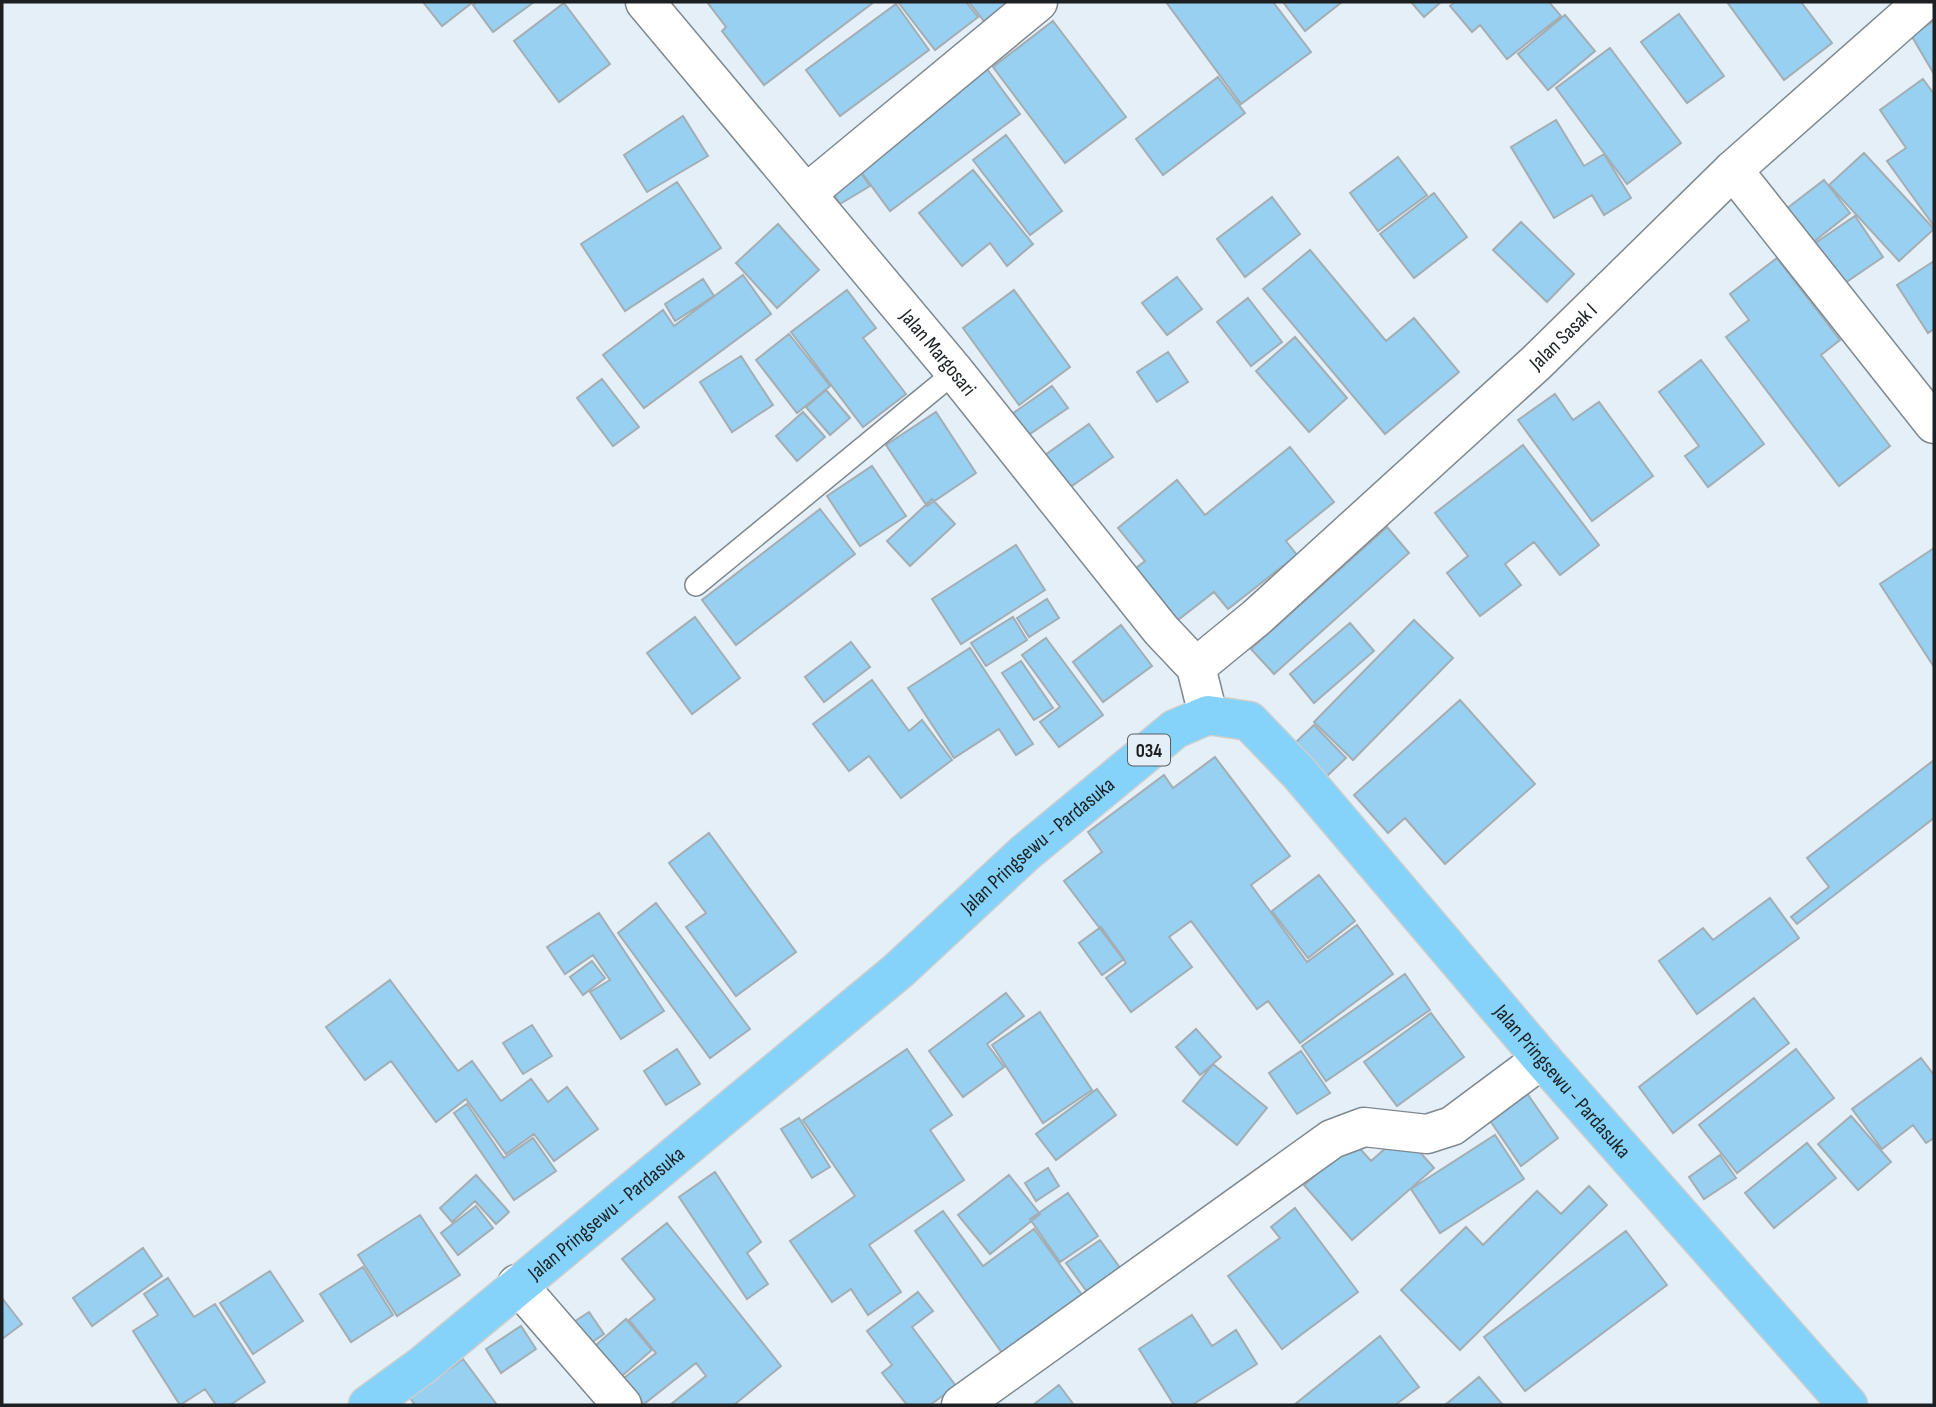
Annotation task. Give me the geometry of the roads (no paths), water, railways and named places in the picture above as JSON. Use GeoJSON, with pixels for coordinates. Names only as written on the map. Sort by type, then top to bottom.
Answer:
{"type":"FeatureCollection","features":[{"type":"Feature","properties":{"kind":"main road","name":"Jalan Pringsewu - Pardasuka"},"geometry":{"type":"LineString","coordinates":[[368,1405],[422,1365],[898,971],[1025,853],[1175,729],[1208,715],[1250,721],[1299,773],[1542,1059],[1848,1405]]}},
{"type":"Feature","properties":{"kind":"street","name":"Jalan Margosari"},"geometry":{"type":"LineString","coordinates":[[645,2],[955,372],[1161,630],[1196,667],[1208,715]]}},
{"type":"Feature","properties":{"kind":"street"},"geometry":{"type":"LineString","coordinates":[[806,194],[1038,2]]}},
{"type":"Feature","properties":{"kind":"street","name":"Jalan Sasak I"},"geometry":{"type":"LineString","coordinates":[[1196,667],[1257,617],[1536,363],[1899,10]]}},
{"type":"Feature","properties":{"kind":"street"},"geometry":{"type":"LineString","coordinates":[[1733,170],[1934,424]]}},
{"type":"Feature","properties":{"kind":"street"},"geometry":{"type":"LineString","coordinates":[[961,1405],[1332,1139],[1364,1127],[1427,1134],[1452,1126],[1542,1059]]}},
{"type":"Feature","properties":{"kind":"street"},"geometry":{"type":"LineString","coordinates":[[517,1284],[622,1405]]}},
{"type":"Feature","properties":{"kind":"lane"},"geometry":{"type":"LineString","coordinates":[[696,585],[955,372]]}}]}
